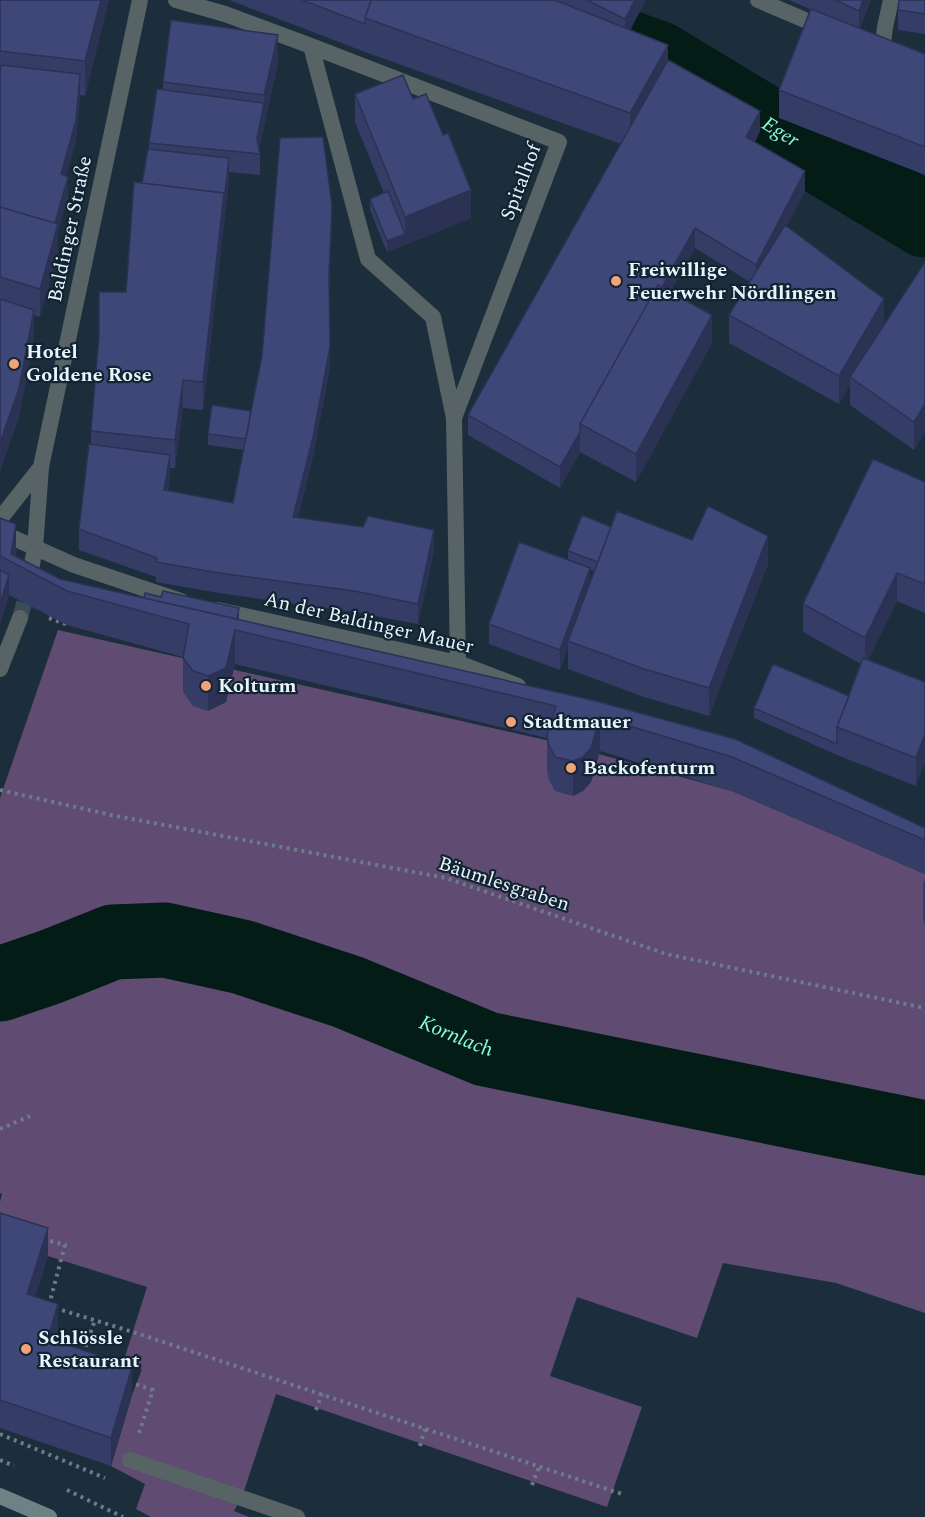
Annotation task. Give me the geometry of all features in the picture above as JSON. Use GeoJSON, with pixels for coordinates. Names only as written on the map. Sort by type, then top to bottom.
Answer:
{"type":"FeatureCollection","features":[{"type":"Feature","properties":{"kind":"main road"},"geometry":{"type":"LineString","coordinates":[[0,1496],[49,1517]]}},
{"type":"Feature","properties":{"kind":"street","name":"Baldinger Straße"},"geometry":{"type":"LineString","coordinates":[[26,596],[35,548],[40,467],[140,0]]}},
{"type":"Feature","properties":{"kind":"street","name":"Spitalhof"},"geometry":{"type":"LineString","coordinates":[[176,0],[225,14],[559,142],[454,418]]}},
{"type":"Feature","properties":{"kind":"street"},"geometry":{"type":"LineString","coordinates":[[758,0],[840,35]]}},
{"type":"Feature","properties":{"kind":"street"},"geometry":{"type":"LineString","coordinates":[[861,43],[888,52],[885,27],[891,0]]}},
{"type":"Feature","properties":{"kind":"street","name":"Spitalhof"},"geometry":{"type":"LineString","coordinates":[[311,46],[369,259],[433,317],[454,418],[458,663]]}},
{"type":"Feature","properties":{"kind":"street","name":"Baldinger Straße"},"geometry":{"type":"LineString","coordinates":[[0,519],[40,467]]}},
{"type":"Feature","properties":{"kind":"street","name":"An der Baldinger Mauer"},"geometry":{"type":"LineString","coordinates":[[0,532],[74,565],[201,606],[458,663],[534,692]]}},
{"type":"Feature","properties":{"kind":"street"},"geometry":{"type":"LineString","coordinates":[[0,669],[20,618]]}},
{"type":"Feature","properties":{"kind":"street"},"geometry":{"type":"LineString","coordinates":[[130,1460],[297,1517]]}},
{"type":"Feature","properties":{"kind":"path"},"geometry":{"type":"LineString","coordinates":[[42,615],[71,626]]}},
{"type":"Feature","properties":{"kind":"path","name":"Bäumlesgraben"},"geometry":{"type":"LineString","coordinates":[[0,790],[111,816],[446,878],[666,954],[925,1008]]}},
{"type":"Feature","properties":{"kind":"path"},"geometry":{"type":"LineString","coordinates":[[0,1129],[30,1116]]}},
{"type":"Feature","properties":{"kind":"path"},"geometry":{"type":"LineString","coordinates":[[33,1237],[65,1245],[49,1306]]}},
{"type":"Feature","properties":{"kind":"path"},"geometry":{"type":"LineString","coordinates":[[42,1304],[625,1495]]}},
{"type":"Feature","properties":{"kind":"path"},"geometry":{"type":"LineString","coordinates":[[81,1357],[95,1320]]}},
{"type":"Feature","properties":{"kind":"path"},"geometry":{"type":"LineString","coordinates":[[0,1434],[122,1485],[153,1390],[121,1380]]}},
{"type":"Feature","properties":{"kind":"path"},"geometry":{"type":"LineString","coordinates":[[316,1410],[322,1394]]}},
{"type":"Feature","properties":{"kind":"path"},"geometry":{"type":"LineString","coordinates":[[420,1446],[425,1429]]}},
{"type":"Feature","properties":{"kind":"path"},"geometry":{"type":"LineString","coordinates":[[532,1485],[539,1467]]}},
{"type":"Feature","properties":{"kind":"shaded area"},"geometry":{"type":"Polygon","coordinates":[[[58,630],[559,743],[732,791],[925,874],[925,1313],[836,1283],[723,1263],[697,1338],[577,1297],[550,1376],[642,1407],[607,1507],[276,1394],[243,1494],[234,1511],[249,1517],[151,1517],[136,1509],[145,1484],[111,1466],[142,1369],[123,1363],[147,1287],[0,1241],[2,1194],[0,1193],[0,798],[58,630]]]}},
{"type":"Feature","properties":{"kind":"building"},"geometry":{"type":"Polygon","coordinates":[[[0,0],[101,0],[85,61],[0,51],[0,0]]]}},
{"type":"Feature","properties":{"kind":"building"},"geometry":{"type":"Polygon","coordinates":[[[302,0],[371,0],[365,24],[302,0]]]}},
{"type":"Feature","properties":{"kind":"building"},"geometry":{"type":"Polygon","coordinates":[[[371,0],[555,0],[668,45],[630,113],[365,18],[371,0]]]}},
{"type":"Feature","properties":{"kind":"building"},"geometry":{"type":"Polygon","coordinates":[[[587,0],[635,0],[625,19],[587,0]]]}},
{"type":"Feature","properties":{"kind":"building"},"geometry":{"type":"Polygon","coordinates":[[[835,0],[863,0],[859,11],[835,0]]]}},
{"type":"Feature","properties":{"kind":"building"},"geometry":{"type":"Polygon","coordinates":[[[899,0],[925,0],[925,14],[898,10],[899,0]]]}},
{"type":"Feature","properties":{"kind":"building"},"geometry":{"type":"Polygon","coordinates":[[[811,9],[925,54],[925,147],[779,90],[811,9]]]}},
{"type":"Feature","properties":{"kind":"building"},"geometry":{"type":"Polygon","coordinates":[[[171,20],[278,35],[264,95],[163,82],[171,20]]]}},
{"type":"Feature","properties":{"kind":"building","name":"Freiwillige Feuerwehr Nördlingen"},"geometry":{"type":"Polygon","coordinates":[[[668,60],[760,111],[746,137],[805,171],[756,265],[695,228],[662,287],[658,285],[580,424],[580,432],[560,467],[468,415],[668,60]]]}},
{"type":"Feature","properties":{"kind":"building"},"geometry":{"type":"Polygon","coordinates":[[[1,65],[80,74],[76,120],[61,174],[68,177],[55,223],[0,207],[1,65]]]}},
{"type":"Feature","properties":{"kind":"building"},"geometry":{"type":"Polygon","coordinates":[[[403,75],[413,99],[426,94],[443,135],[448,133],[471,190],[405,217],[355,94],[403,75]]]}},
{"type":"Feature","properties":{"kind":"building"},"geometry":{"type":"Polygon","coordinates":[[[157,89],[264,103],[257,139],[260,154],[149,143],[157,89]]]}},
{"type":"Feature","properties":{"kind":"building"},"geometry":{"type":"Polygon","coordinates":[[[323,137],[332,205],[329,274],[330,347],[313,437],[293,517],[363,527],[368,516],[434,530],[418,604],[354,591],[156,562],[157,558],[79,529],[89,444],[170,455],[164,490],[233,503],[262,356],[280,138],[323,137]]]}},
{"type":"Feature","properties":{"kind":"building"},"geometry":{"type":"Polygon","coordinates":[[[148,149],[229,158],[224,201],[224,193],[142,183],[148,149]]]}},
{"type":"Feature","properties":{"kind":"building"},"geometry":{"type":"Polygon","coordinates":[[[134,182],[224,193],[203,382],[183,380],[175,440],[91,431],[99,336],[99,292],[126,292],[134,182]]]}},
{"type":"Feature","properties":{"kind":"building"},"geometry":{"type":"Polygon","coordinates":[[[388,191],[405,234],[387,241],[370,199],[388,191]]]}},
{"type":"Feature","properties":{"kind":"building"},"geometry":{"type":"Polygon","coordinates":[[[0,207],[58,224],[40,289],[0,277],[0,207]]]}},
{"type":"Feature","properties":{"kind":"building"},"geometry":{"type":"Polygon","coordinates":[[[785,225],[884,299],[839,376],[729,315],[785,225]]]}},
{"type":"Feature","properties":{"kind":"building"},"geometry":{"type":"Polygon","coordinates":[[[925,262],[925,404],[914,422],[850,377],[925,262]]]}},
{"type":"Feature","properties":{"kind":"building"},"geometry":{"type":"Polygon","coordinates":[[[658,285],[712,315],[636,454],[580,424],[658,285]]]}},
{"type":"Feature","properties":{"kind":"building"},"geometry":{"type":"Polygon","coordinates":[[[0,299],[34,310],[19,388],[0,443],[0,299]]]}},
{"type":"Feature","properties":{"kind":"building"},"geometry":{"type":"Polygon","coordinates":[[[212,405],[251,411],[246,439],[208,434],[212,405]]]}},
{"type":"Feature","properties":{"kind":"building"},"geometry":{"type":"Polygon","coordinates":[[[873,459],[925,482],[925,584],[897,573],[865,638],[803,604],[873,459]]]}},
{"type":"Feature","properties":{"kind":"building"},"geometry":{"type":"Polygon","coordinates":[[[708,506],[768,536],[709,688],[644,669],[568,641],[617,511],[692,540],[708,506]]]}},
{"type":"Feature","properties":{"kind":"building"},"geometry":{"type":"Polygon","coordinates":[[[582,515],[611,527],[598,562],[568,551],[582,515]]]}},
{"type":"Feature","properties":{"kind":"building"},"geometry":{"type":"Polygon","coordinates":[[[0,518],[16,524],[11,554],[60,579],[592,700],[735,739],[925,828],[925,840],[732,757],[600,717],[591,748],[583,757],[573,761],[555,757],[547,736],[556,706],[235,630],[226,668],[208,676],[193,671],[183,658],[189,624],[67,591],[0,556],[0,518]]]}},
{"type":"Feature","properties":{"kind":"building"},"geometry":{"type":"Polygon","coordinates":[[[519,542],[590,568],[560,650],[489,624],[519,542]]]}},
{"type":"Feature","properties":{"kind":"building"},"geometry":{"type":"Polygon","coordinates":[[[0,570],[9,575],[0,604],[0,570]]]}},
{"type":"Feature","properties":{"kind":"building"},"geometry":{"type":"Polygon","coordinates":[[[163,591],[239,608],[237,619],[144,598],[145,593],[161,597],[163,591]]]}},
{"type":"Feature","properties":{"kind":"building"},"geometry":{"type":"Polygon","coordinates":[[[863,658],[925,682],[925,734],[916,758],[837,727],[863,658]]]}},
{"type":"Feature","properties":{"kind":"building"},"geometry":{"type":"Polygon","coordinates":[[[773,664],[849,696],[837,727],[837,744],[754,708],[773,664]]]}},
{"type":"Feature","properties":{"kind":"building","name":"Schlössle Restaurant"},"geometry":{"type":"Polygon","coordinates":[[[0,1213],[48,1228],[27,1294],[58,1304],[48,1338],[132,1367],[111,1438],[0,1400],[0,1213]]]}},
{"type":"Feature","properties":{"kind":"waterway","name":"Eger"},"geometry":{"type":"LineString","coordinates":[[497,0],[659,59],[925,220]]}},
{"type":"Feature","properties":{"kind":"waterway","name":"Kornlach"},"geometry":{"type":"LineString","coordinates":[[0,984],[113,942],[165,940],[242,957],[348,992],[486,1049],[925,1138]]}},
{"type":"Feature","properties":{"kind":"tunnel"},"geometry":{"type":"LineString","coordinates":[[20,618],[26,596]]}},
{"type":"Feature","properties":{"kind":"place","name":"Freiwillige Feuerwehr Nördlingen"},"geometry":{"type":"Point","coordinates":[616,281]}},
{"type":"Feature","properties":{"kind":"place","name":"Hotel Goldene Rose"},"geometry":{"type":"Point","coordinates":[14,364]}},
{"type":"Feature","properties":{"kind":"place","name":"Kolturm"},"geometry":{"type":"Point","coordinates":[206,686]}},
{"type":"Feature","properties":{"kind":"place","name":"Stadtmauer"},"geometry":{"type":"Point","coordinates":[511,722]}},
{"type":"Feature","properties":{"kind":"place","name":"Backofenturm"},"geometry":{"type":"Point","coordinates":[571,768]}},
{"type":"Feature","properties":{"kind":"place","name":"Schlössle Restaurant"},"geometry":{"type":"Point","coordinates":[26,1349]}}]}
